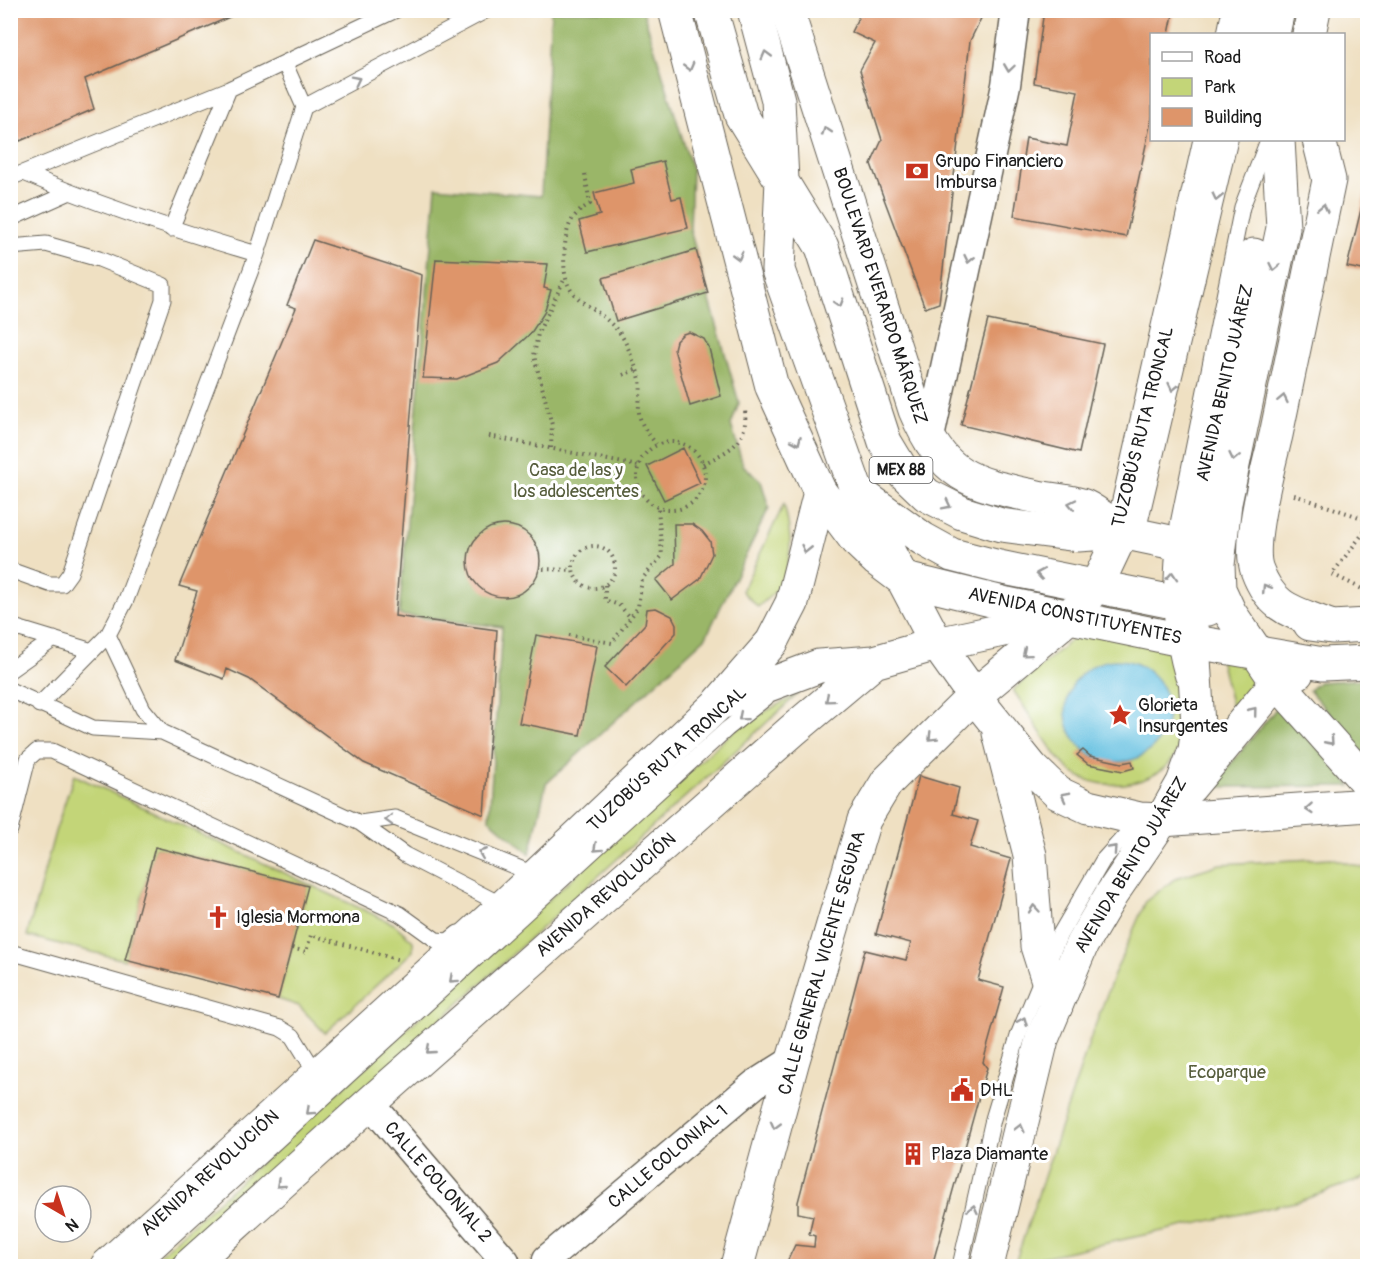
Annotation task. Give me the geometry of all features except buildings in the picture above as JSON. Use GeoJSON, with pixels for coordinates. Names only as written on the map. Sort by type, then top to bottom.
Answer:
{"type":"FeatureCollection","features":[{"type":"Feature","properties":{"kind":"main road"},"geometry":{"type":"LineString","coordinates":[[675,10],[772,387],[820,492]]}},
{"type":"Feature","properties":{"kind":"main road","name":"BOULEVARD EVERARDO MÁRQUEZ"},"geometry":{"type":"LineString","coordinates":[[711,10],[741,115],[822,247],[885,442],[903,472],[927,495],[962,513],[1001,525],[1078,535],[1130,534],[1182,545]]}},
{"type":"Feature","properties":{"kind":"main road","name":"BOULEVARD EVERARDO MÁRQUEZ"},"geometry":{"type":"LineString","coordinates":[[754,10],[778,100],[782,180],[778,270],[857,492],[933,637],[997,726],[1058,793],[1088,807],[1151,820],[1368,805]]}},
{"type":"Feature","properties":{"kind":"main road","name":"BOULEVARD EVERARDO MÁRQUEZ"},"geometry":{"type":"LineString","coordinates":[[787,10],[915,410],[929,442],[946,463],[963,476],[988,486],[1083,506],[1130,534]]}},
{"type":"Feature","properties":{"kind":"main road"},"geometry":{"type":"LineString","coordinates":[[1234,33],[1239,10]]}},
{"type":"Feature","properties":{"kind":"main road"},"geometry":{"type":"LineString","coordinates":[[1273,33],[1278,10]]}},
{"type":"Feature","properties":{"kind":"main road"},"geometry":{"type":"LineString","coordinates":[[1309,33],[1314,10]]}},
{"type":"Feature","properties":{"kind":"main road"},"geometry":{"type":"LineString","coordinates":[[974,696],[1103,586],[1130,534],[1210,141]]}},
{"type":"Feature","properties":{"kind":"main road"},"geometry":{"type":"LineString","coordinates":[[1277,141],[1283,228],[1220,534],[1219,589],[1230,613],[1277,682],[1368,784]]}},
{"type":"Feature","properties":{"kind":"main road","name":"AVENIDA BENITO JUÁREZ"},"geometry":{"type":"LineString","coordinates":[[987,1266],[1042,1039],[1082,944],[1151,820],[1183,783],[1195,750],[1198,726],[1179,603],[1182,545],[1277,141]]}},
{"type":"Feature","properties":{"kind":"main road"},"geometry":{"type":"LineString","coordinates":[[1319,141],[1329,180],[1265,485],[1255,548],[1255,566],[1264,587],[1279,606],[1332,627]]}},
{"type":"Feature","properties":{"kind":"main road","name":"AVENIDA CONSTITUYENTES"},"geometry":{"type":"LineString","coordinates":[[820,492],[856,540],[901,578],[1007,604],[1071,615],[1183,640],[1323,664],[1368,662]]}},
{"type":"Feature","properties":{"kind":"main road","name":"AVENIDA REVOLUCIÓN"},"geometry":{"type":"LineString","coordinates":[[107,1266],[504,906],[718,704],[772,642],[792,603],[820,492]]}},
{"type":"Feature","properties":{"kind":"main road","name":"AVENIDA CONSTITUYENTES"},"geometry":{"type":"LineString","coordinates":[[857,492],[923,539],[952,555],[999,567],[1230,613],[1332,627],[1368,625]]}},
{"type":"Feature","properties":{"kind":"main road","name":"AVENIDA REVOLUCIÓN"},"geometry":{"type":"LineString","coordinates":[[189,1266],[793,730],[874,662],[933,637],[1071,615]]}},
{"type":"Feature","properties":{"kind":"main road"},"geometry":{"type":"LineString","coordinates":[[718,704],[819,666],[874,662]]}},
{"type":"Feature","properties":{"kind":"main road"},"geometry":{"type":"LineString","coordinates":[[1151,820],[1277,682],[1323,664]]}},
{"type":"Feature","properties":{"kind":"main road","name":"CALLE GENERAL VICENTE SEGURA"},"geometry":{"type":"LineString","coordinates":[[736,1266],[793,1060],[864,820],[887,782],[974,696]]}},
{"type":"Feature","properties":{"kind":"main road"},"geometry":{"type":"LineString","coordinates":[[997,726],[1030,855],[1037,946],[1056,1006]]}},
{"type":"Feature","properties":{"kind":"street"},"geometry":{"type":"LineString","coordinates":[[929,442],[1006,85],[1016,10]]}},
{"type":"Feature","properties":{"kind":"street","name":"CALLE COLONIAL 1"},"geometry":{"type":"LineString","coordinates":[[550,1263],[754,1084],[793,1060]]}},
{"type":"Feature","properties":{"kind":"street","name":"CALLE COLONIAL 2"},"geometry":{"type":"LineString","coordinates":[[370,1103],[503,1264]]}},
{"type":"Feature","properties":{"kind":"street"},"geometry":{"type":"LineString","coordinates":[[503,1264],[526,1252],[550,1263]]}},
{"type":"Feature","properties":{"kind":"lane"},"geometry":{"type":"LineString","coordinates":[[17,176],[229,89],[396,10]]}},
{"type":"Feature","properties":{"kind":"lane"},"geometry":{"type":"LineString","coordinates":[[304,106],[487,10]]}},
{"type":"Feature","properties":{"kind":"lane"},"geometry":{"type":"LineString","coordinates":[[1254,33],[1259,10]]}},
{"type":"Feature","properties":{"kind":"lane"},"geometry":{"type":"LineString","coordinates":[[1300,33],[1305,10]]}},
{"type":"Feature","properties":{"kind":"lane"},"geometry":{"type":"LineString","coordinates":[[39,705],[108,635],[126,600],[257,254],[304,106],[285,64]]}},
{"type":"Feature","properties":{"kind":"lane"},"geometry":{"type":"LineString","coordinates":[[171,229],[229,89]]}},
{"type":"Feature","properties":{"kind":"lane","name":"TUZOBÚS RUTA TRONCAL"},"geometry":{"type":"LineString","coordinates":[[1130,534],[1230,141]]}},
{"type":"Feature","properties":{"kind":"lane"},"geometry":{"type":"LineString","coordinates":[[17,176],[171,229],[257,254]]}},
{"type":"Feature","properties":{"kind":"lane"},"geometry":{"type":"LineString","coordinates":[[10,219],[68,193]]}},
{"type":"Feature","properties":{"kind":"lane"},"geometry":{"type":"LineString","coordinates":[[10,247],[46,244],[99,259],[163,285],[163,300],[70,573],[62,584],[49,584],[10,570]]}},
{"type":"Feature","properties":{"kind":"lane"},"geometry":{"type":"LineString","coordinates":[[10,626],[92,651]]}},
{"type":"Feature","properties":{"kind":"lane"},"geometry":{"type":"LineString","coordinates":[[108,635],[142,709],[162,732]]}},
{"type":"Feature","properties":{"kind":"lane","name":"TUZOBÚS RUTA TRONCAL"},"geometry":{"type":"LineString","coordinates":[[140,1266],[727,729],[762,700],[819,666],[933,637]]}},
{"type":"Feature","properties":{"kind":"lane"},"geometry":{"type":"LineString","coordinates":[[10,670],[54,639]]}},
{"type":"Feature","properties":{"kind":"lane"},"geometry":{"type":"LineString","coordinates":[[10,690],[93,728],[162,732],[360,823],[405,855],[504,906]]}},
{"type":"Feature","properties":{"kind":"lane"},"geometry":{"type":"LineString","coordinates":[[10,830],[28,759],[38,751],[52,751],[399,914],[436,940],[448,941],[477,916],[504,906]]}},
{"type":"Feature","properties":{"kind":"lane"},"geometry":{"type":"LineString","coordinates":[[360,823],[395,818],[536,874]]}},
{"type":"Feature","properties":{"kind":"lane"},"geometry":{"type":"LineString","coordinates":[[960,1266],[993,1119],[1019,1033],[1045,969],[1060,934],[1103,860],[1151,820]]}},
{"type":"Feature","properties":{"kind":"lane"},"geometry":{"type":"LineString","coordinates":[[10,952],[280,1028],[293,1036],[311,1065],[307,1085]]}},
{"type":"Feature","properties":{"kind":"path"},"geometry":{"type":"LineString","coordinates":[[585,174],[590,204],[577,211],[567,227],[564,279],[580,302],[619,332],[637,369],[643,388],[639,404],[640,420],[656,444]]}},
{"type":"Feature","properties":{"kind":"path"},"geometry":{"type":"LineString","coordinates":[[551,448],[552,425],[534,356],[537,333],[564,279]]}},
{"type":"Feature","properties":{"kind":"path"},"geometry":{"type":"LineString","coordinates":[[623,375],[637,369]]}},
{"type":"Feature","properties":{"kind":"path"},"geometry":{"type":"LineString","coordinates":[[489,436],[638,466]]}},
{"type":"Feature","properties":{"kind":"path"},"geometry":{"type":"LineString","coordinates":[[667,441],[689,446],[704,464],[704,487],[698,496],[680,509],[658,508],[641,494],[637,483],[638,466],[646,452],[656,444],[667,441]]}},
{"type":"Feature","properties":{"kind":"path"},"geometry":{"type":"LineString","coordinates":[[704,464],[737,445]]}},
{"type":"Feature","properties":{"kind":"path"},"geometry":{"type":"LineString","coordinates":[[1265,485],[1368,520]]}},
{"type":"Feature","properties":{"kind":"path"},"geometry":{"type":"LineString","coordinates":[[569,635],[612,643],[631,618],[638,607],[642,579],[662,556],[658,508]]}},
{"type":"Feature","properties":{"kind":"path"},"geometry":{"type":"LineString","coordinates":[[1368,527],[1332,574],[1368,592]]}},
{"type":"Feature","properties":{"kind":"path"},"geometry":{"type":"LineString","coordinates":[[593,545],[600,546],[612,554],[615,561],[614,575],[599,588],[585,586],[575,577],[573,570],[575,556],[593,545]]}},
{"type":"Feature","properties":{"kind":"path"},"geometry":{"type":"LineString","coordinates":[[543,569],[573,570]]}},
{"type":"Feature","properties":{"kind":"path"},"geometry":{"type":"LineString","coordinates":[[605,585],[605,600],[619,605],[631,618]]}},
{"type":"Feature","properties":{"kind":"path"},"geometry":{"type":"LineString","coordinates":[[292,948],[306,952],[311,935],[404,961]]}},
{"type":"Feature","properties":{"kind":"green space","name":"Casa de las y los adolescentes"},"geometry":{"type":"Polygon","coordinates":[[[551,11],[643,11],[692,169],[690,230],[739,403],[731,425],[743,465],[761,481],[769,508],[706,637],[546,784],[530,854],[489,819],[502,627],[399,615],[436,187],[541,196],[551,11]]]}},
{"type":"Feature","properties":{"kind":"green space"},"geometry":{"type":"Polygon","coordinates":[[[784,504],[790,534],[788,564],[779,586],[758,607],[742,591],[784,504]]]}},
{"type":"Feature","properties":{"kind":"green space"},"geometry":{"type":"Polygon","coordinates":[[[1085,628],[1170,648],[1183,695],[1184,731],[1174,757],[1163,769],[1150,777],[1134,782],[1101,783],[1085,779],[1072,772],[1049,745],[1013,690],[1085,628]]]}},
{"type":"Feature","properties":{"kind":"green space"},"geometry":{"type":"Polygon","coordinates":[[[1220,659],[1252,666],[1260,678],[1233,711],[1220,659]]]}},
{"type":"Feature","properties":{"kind":"green space"},"geometry":{"type":"Polygon","coordinates":[[[1368,679],[1367,757],[1309,690],[1319,682],[1368,679]]]}},
{"type":"Feature","properties":{"kind":"green space"},"geometry":{"type":"Polygon","coordinates":[[[798,694],[171,1266],[147,1266],[740,725],[798,694]]]}},
{"type":"Feature","properties":{"kind":"green space"},"geometry":{"type":"Polygon","coordinates":[[[1280,704],[1351,786],[1212,787],[1280,704]]]}},
{"type":"Feature","properties":{"kind":"green space"},"geometry":{"type":"Polygon","coordinates":[[[74,775],[394,924],[413,941],[413,951],[325,1033],[299,1006],[278,999],[308,886],[155,847],[125,960],[27,936],[55,832],[74,775]]]}},
{"type":"Feature","properties":{"kind":"green space","name":"Ecoparque"},"geometry":{"type":"Polygon","coordinates":[[[1331,858],[1367,869],[1367,1177],[1300,1201],[1015,1263],[1091,1037],[1115,972],[1146,901],[1176,878],[1220,864],[1331,858]]]}},
{"type":"Feature","properties":{"kind":"water"},"geometry":{"type":"Polygon","coordinates":[[[1107,660],[1127,660],[1146,668],[1160,682],[1168,701],[1165,731],[1160,740],[1146,754],[1127,762],[1107,762],[1088,754],[1074,740],[1066,721],[1066,701],[1074,682],[1088,668],[1107,660]]]}},
{"type":"Feature","properties":{"kind":"place","name":"Grupo Financiero Imbursa"},"geometry":{"type":"Point","coordinates":[917,171]}},
{"type":"Feature","properties":{"kind":"place","name":"Glorieta Insurgentes"},"geometry":{"type":"Point","coordinates":[1120,715]}},
{"type":"Feature","properties":{"kind":"place","name":"Iglesia Mormona"},"geometry":{"type":"Point","coordinates":[218,917]}},
{"type":"Feature","properties":{"kind":"place","name":"DHL"},"geometry":{"type":"Point","coordinates":[962,1090]}},
{"type":"Feature","properties":{"kind":"place","name":"Plaza Diamante"},"geometry":{"type":"Point","coordinates":[913,1154]}}]}
